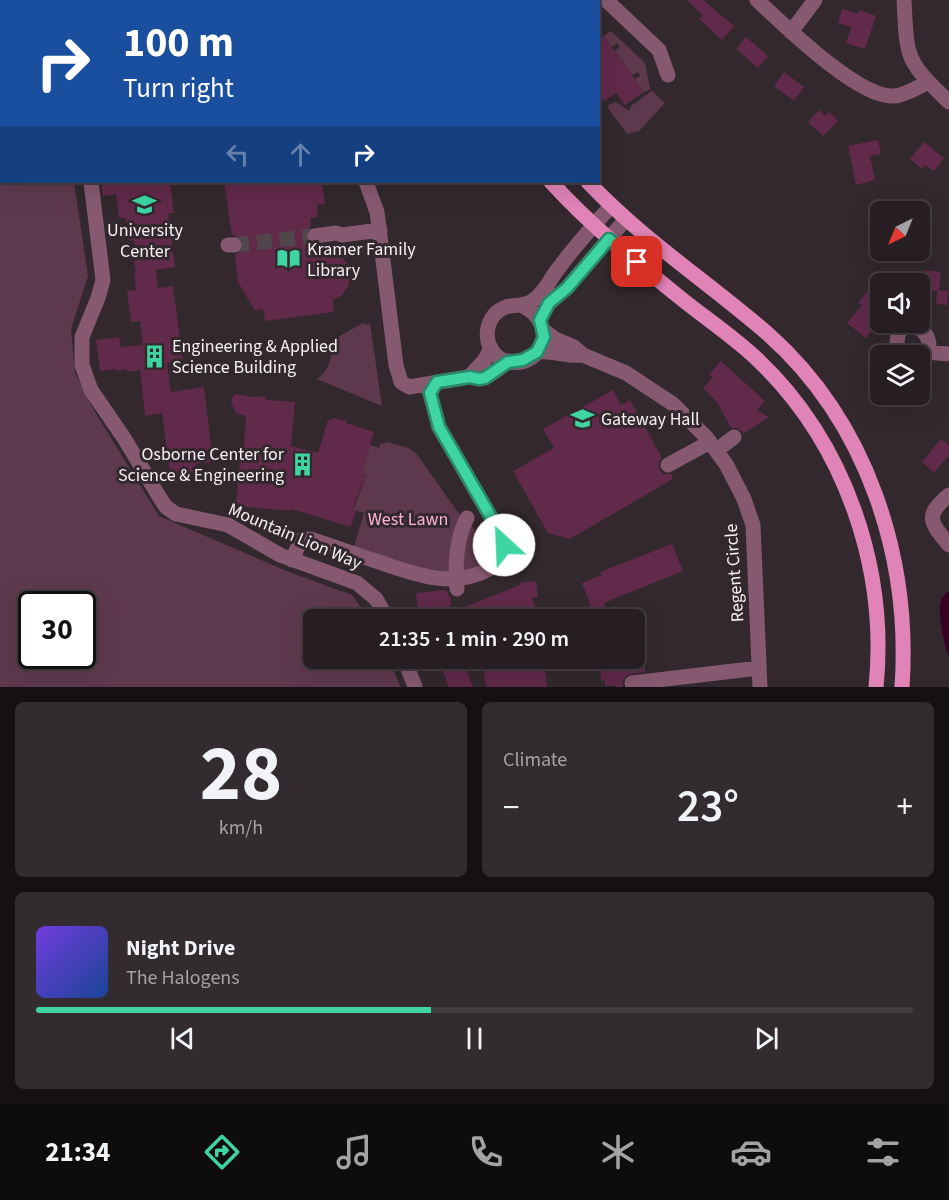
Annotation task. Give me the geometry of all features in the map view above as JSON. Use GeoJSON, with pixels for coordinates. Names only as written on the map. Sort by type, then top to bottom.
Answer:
{"type":"FeatureCollection","features":[{"type":"Feature","properties":{"kind":"main road"},"geometry":{"type":"LineString","coordinates":[[552,183],[609,239],[758,360],[792,399],[825,447],[853,506],[870,566],[877,625],[876,687]]}},
{"type":"Feature","properties":{"kind":"main road"},"geometry":{"type":"LineString","coordinates":[[589,183],[625,220],[768,335],[793,359],[812,382],[848,435],[862,460],[877,497],[895,558],[903,624],[902,687]]}},
{"type":"Feature","properties":{"kind":"street"},"geometry":{"type":"LineString","coordinates":[[606,0],[659,50],[668,75]]}},
{"type":"Feature","properties":{"kind":"street"},"geometry":{"type":"LineString","coordinates":[[757,0],[790,32],[839,71],[869,90],[893,96],[906,93],[928,82]]}},
{"type":"Feature","properties":{"kind":"street"},"geometry":{"type":"LineString","coordinates":[[790,32],[815,0]]}},
{"type":"Feature","properties":{"kind":"street"},"geometry":{"type":"LineString","coordinates":[[904,0],[906,46],[909,56],[914,67],[949,102]]}},
{"type":"Feature","properties":{"kind":"street","name":"Mountain Lion Way"},"geometry":{"type":"LineString","coordinates":[[91,183],[103,280],[82,337],[82,365],[91,390],[115,424],[160,498],[170,512],[228,525],[292,560],[357,583],[375,599],[381,609]]}},
{"type":"Feature","properties":{"kind":"street","name":"Regent Circle"},"geometry":{"type":"LineString","coordinates":[[366,183],[377,212],[399,379],[404,385],[410,387],[470,377],[485,378],[508,362],[523,360],[537,352],[545,351],[570,356],[583,355]]}},
{"type":"Feature","properties":{"kind":"street"},"geometry":{"type":"LineString","coordinates":[[508,362],[496,355],[491,348],[487,328],[494,315],[505,307],[523,306],[538,297],[557,269],[611,206]]}},
{"type":"Feature","properties":{"kind":"street"},"geometry":{"type":"LineString","coordinates":[[537,352],[543,342],[542,325],[549,303],[567,288],[625,220]]}},
{"type":"Feature","properties":{"kind":"street"},"geometry":{"type":"LineString","coordinates":[[315,236],[380,230]]}},
{"type":"Feature","properties":{"kind":"street"},"geometry":{"type":"LineString","coordinates":[[523,306],[533,311],[542,325]]}},
{"type":"Feature","properties":{"kind":"street","name":"Regent Circle"},"geometry":{"type":"LineString","coordinates":[[542,325],[555,339],[574,347],[583,355],[626,373],[652,390],[692,422],[713,446],[736,482],[753,525],[760,687]]}},
{"type":"Feature","properties":{"kind":"street"},"geometry":{"type":"LineString","coordinates":[[899,345],[898,339],[903,330],[913,325],[927,332],[931,342],[929,345]]}},
{"type":"Feature","properties":{"kind":"street"},"geometry":{"type":"LineString","coordinates":[[470,377],[484,361],[491,348]]}},
{"type":"Feature","properties":{"kind":"street"},"geometry":{"type":"LineString","coordinates":[[930,355],[949,354]]}},
{"type":"Feature","properties":{"kind":"street"},"geometry":{"type":"LineString","coordinates":[[292,560],[301,540],[310,539],[416,574],[456,584],[491,568],[501,558],[503,538],[439,427],[430,393],[437,382]]}},
{"type":"Feature","properties":{"kind":"street"},"geometry":{"type":"LineString","coordinates":[[668,465],[734,437]]}},
{"type":"Feature","properties":{"kind":"street"},"geometry":{"type":"LineString","coordinates":[[949,495],[936,506],[931,515],[933,524],[949,545]]}},
{"type":"Feature","properties":{"kind":"street"},"geometry":{"type":"LineString","coordinates":[[456,584],[456,560],[462,527],[467,518]]}},
{"type":"Feature","properties":{"kind":"street"},"geometry":{"type":"LineString","coordinates":[[632,683],[759,668]]}},
{"type":"Feature","properties":{"kind":"street"},"geometry":{"type":"LineString","coordinates":[[408,669],[415,687]]}},
{"type":"Feature","properties":{"kind":"green space"},"geometry":{"type":"Polygon","coordinates":[[[611,31],[645,63],[650,89],[644,92],[635,79],[640,76],[638,72],[632,75],[615,51],[620,47],[617,43],[612,47],[604,36],[611,31]]]}},
{"type":"Feature","properties":{"kind":"green space"},"geometry":{"type":"Polygon","coordinates":[[[652,91],[665,103],[639,131],[627,134],[608,105],[616,102],[629,111],[631,106],[652,91]]]}},
{"type":"Feature","properties":{"kind":"green space"},"geometry":{"type":"Polygon","coordinates":[[[0,183],[74,183],[88,276],[71,329],[75,373],[95,412],[159,516],[289,572],[352,595],[362,609],[303,609],[303,669],[393,669],[401,687],[0,687],[0,183]]]}},
{"type":"Feature","properties":{"kind":"green space"},"geometry":{"type":"Polygon","coordinates":[[[363,323],[366,325],[370,323],[382,406],[317,379],[325,372],[329,363],[331,353],[329,342],[363,323]]]}},
{"type":"Feature","properties":{"kind":"green space","name":"West Lawn"},"geometry":{"type":"Polygon","coordinates":[[[387,442],[408,448],[416,453],[457,511],[473,528],[495,545],[492,555],[486,562],[478,567],[458,572],[428,571],[354,547],[364,513],[353,510],[367,475],[362,473],[370,445],[379,448],[380,444],[387,442]]]}},
{"type":"Feature","properties":{"kind":"shaded area"},"geometry":{"type":"Polygon","coordinates":[[[949,592],[949,657],[940,620],[941,600],[949,592]]]}},
{"type":"Feature","properties":{"kind":"building"},"geometry":{"type":"Polygon","coordinates":[[[686,0],[703,0],[734,26],[722,40],[699,19],[703,15],[686,0]]]}},
{"type":"Feature","properties":{"kind":"building"},"geometry":{"type":"Polygon","coordinates":[[[842,9],[858,14],[859,10],[876,16],[865,49],[846,43],[851,27],[838,23],[842,9]]]}},
{"type":"Feature","properties":{"kind":"building"},"geometry":{"type":"Polygon","coordinates":[[[604,36],[644,92],[625,105],[616,93],[604,101],[600,96],[600,39],[604,36]]]}},
{"type":"Feature","properties":{"kind":"building"},"geometry":{"type":"Polygon","coordinates":[[[746,37],[768,56],[758,68],[736,49],[746,37]]]}},
{"type":"Feature","properties":{"kind":"building"},"geometry":{"type":"Polygon","coordinates":[[[784,72],[804,87],[794,101],[774,86],[784,72]]]}},
{"type":"Feature","properties":{"kind":"building"},"geometry":{"type":"Polygon","coordinates":[[[819,110],[825,116],[829,112],[838,121],[823,136],[808,122],[819,110]]]}},
{"type":"Feature","properties":{"kind":"building"},"geometry":{"type":"Polygon","coordinates":[[[878,140],[881,154],[870,156],[875,180],[856,185],[848,146],[878,140]]]}},
{"type":"Feature","properties":{"kind":"building"},"geometry":{"type":"Polygon","coordinates":[[[924,142],[944,158],[934,171],[925,165],[922,169],[910,159],[924,142]]]}},
{"type":"Feature","properties":{"kind":"building","name":"Engineering & Applied Science Building"},"geometry":{"type":"Polygon","coordinates":[[[101,183],[170,183],[174,213],[168,213],[175,267],[156,270],[158,288],[173,286],[183,361],[167,363],[171,392],[204,387],[213,462],[196,464],[197,477],[192,480],[171,483],[162,413],[145,416],[140,370],[100,371],[96,340],[119,337],[121,347],[143,345],[140,321],[131,322],[127,291],[136,290],[134,261],[137,261],[134,240],[129,241],[126,218],[119,218],[116,194],[103,196],[101,183]]]}},
{"type":"Feature","properties":{"kind":"building","name":"Kramer Family Library"},"geometry":{"type":"Polygon","coordinates":[[[224,183],[322,183],[325,204],[317,205],[318,217],[310,218],[311,227],[305,237],[314,245],[315,253],[328,251],[339,255],[348,264],[350,274],[348,287],[341,296],[333,300],[334,312],[265,321],[263,309],[255,311],[238,282],[235,255],[242,250],[244,244],[239,237],[232,235],[224,183]]]}},
{"type":"Feature","properties":{"kind":"building"},"geometry":{"type":"Polygon","coordinates":[[[924,270],[941,272],[939,290],[948,291],[947,305],[936,304],[937,291],[930,290],[930,273],[924,273],[924,270]]]}},
{"type":"Feature","properties":{"kind":"building"},"geometry":{"type":"Polygon","coordinates":[[[870,288],[870,333],[866,338],[847,323],[862,305],[858,303],[870,288]]]}},
{"type":"Feature","properties":{"kind":"building"},"geometry":{"type":"Polygon","coordinates":[[[721,361],[765,401],[757,410],[769,417],[743,434],[738,428],[731,428],[717,402],[703,388],[713,377],[709,374],[721,361]]]}},
{"type":"Feature","properties":{"kind":"building"},"geometry":{"type":"Polygon","coordinates":[[[613,390],[621,405],[630,400],[662,458],[658,464],[660,470],[663,474],[671,474],[673,479],[570,539],[548,533],[513,471],[554,448],[543,429],[613,390]]]}},
{"type":"Feature","properties":{"kind":"building","name":"Osborne Center for Science & Engineering"},"geometry":{"type":"Polygon","coordinates":[[[235,394],[265,396],[266,400],[295,402],[291,446],[318,453],[328,420],[332,418],[347,421],[346,423],[374,432],[362,473],[367,475],[356,499],[353,510],[356,510],[351,527],[291,509],[291,511],[236,506],[246,416],[237,414],[232,405],[231,400],[235,394]]]}},
{"type":"Feature","properties":{"kind":"building"},"geometry":{"type":"Polygon","coordinates":[[[941,439],[949,445],[949,455],[934,473],[922,462],[941,439]]]}},
{"type":"Feature","properties":{"kind":"building"},"geometry":{"type":"Polygon","coordinates":[[[672,544],[683,571],[604,603],[605,609],[563,609],[591,606],[582,583],[602,575],[600,572],[672,544]]]}},
{"type":"Feature","properties":{"kind":"building"},"geometry":{"type":"Polygon","coordinates":[[[536,581],[538,597],[532,598],[536,609],[460,609],[520,585],[520,583],[536,581]]]}},
{"type":"Feature","properties":{"kind":"building"},"geometry":{"type":"Polygon","coordinates":[[[446,590],[451,599],[450,609],[418,609],[416,593],[446,590]]]}},
{"type":"Feature","properties":{"kind":"building"},"geometry":{"type":"Polygon","coordinates":[[[442,669],[466,669],[473,687],[449,687],[442,669]]]}},
{"type":"Feature","properties":{"kind":"building"},"geometry":{"type":"Polygon","coordinates":[[[545,669],[547,687],[486,687],[484,671],[545,669]]]}},
{"type":"Feature","properties":{"kind":"building"},"geometry":{"type":"Polygon","coordinates":[[[600,669],[645,669],[645,672],[627,675],[623,680],[623,687],[605,686],[605,680],[601,681],[600,669]]]}},
{"type":"Feature","properties":{"kind":"tunnel"},"geometry":{"type":"LineString","coordinates":[[234,245],[315,236]]}},
{"type":"Feature","properties":{"kind":"place","name":"University Center"},"geometry":{"type":"Point","coordinates":[145,204]}},
{"type":"Feature","properties":{"kind":"place","name":"Kramer Family Library"},"geometry":{"type":"Point","coordinates":[289,259]}},
{"type":"Feature","properties":{"kind":"place","name":"Engineering & Applied Science Building"},"geometry":{"type":"Point","coordinates":[154,356]}},
{"type":"Feature","properties":{"kind":"place","name":"Gateway Hall"},"geometry":{"type":"Point","coordinates":[583,419]}},
{"type":"Feature","properties":{"kind":"place","name":"Osborne Center for Science & Engineering"},"geometry":{"type":"Point","coordinates":[302,464]}},
{"type":"Feature","properties":{"kind":"route"},"geometry":{"type":"LineString","coordinates":[[504,545],[503,538],[439,427],[430,393],[437,382],[470,377],[485,378],[508,362],[523,360],[537,352],[544,337],[540,320],[549,303],[567,288],[609,239],[637,262]]}}]}
